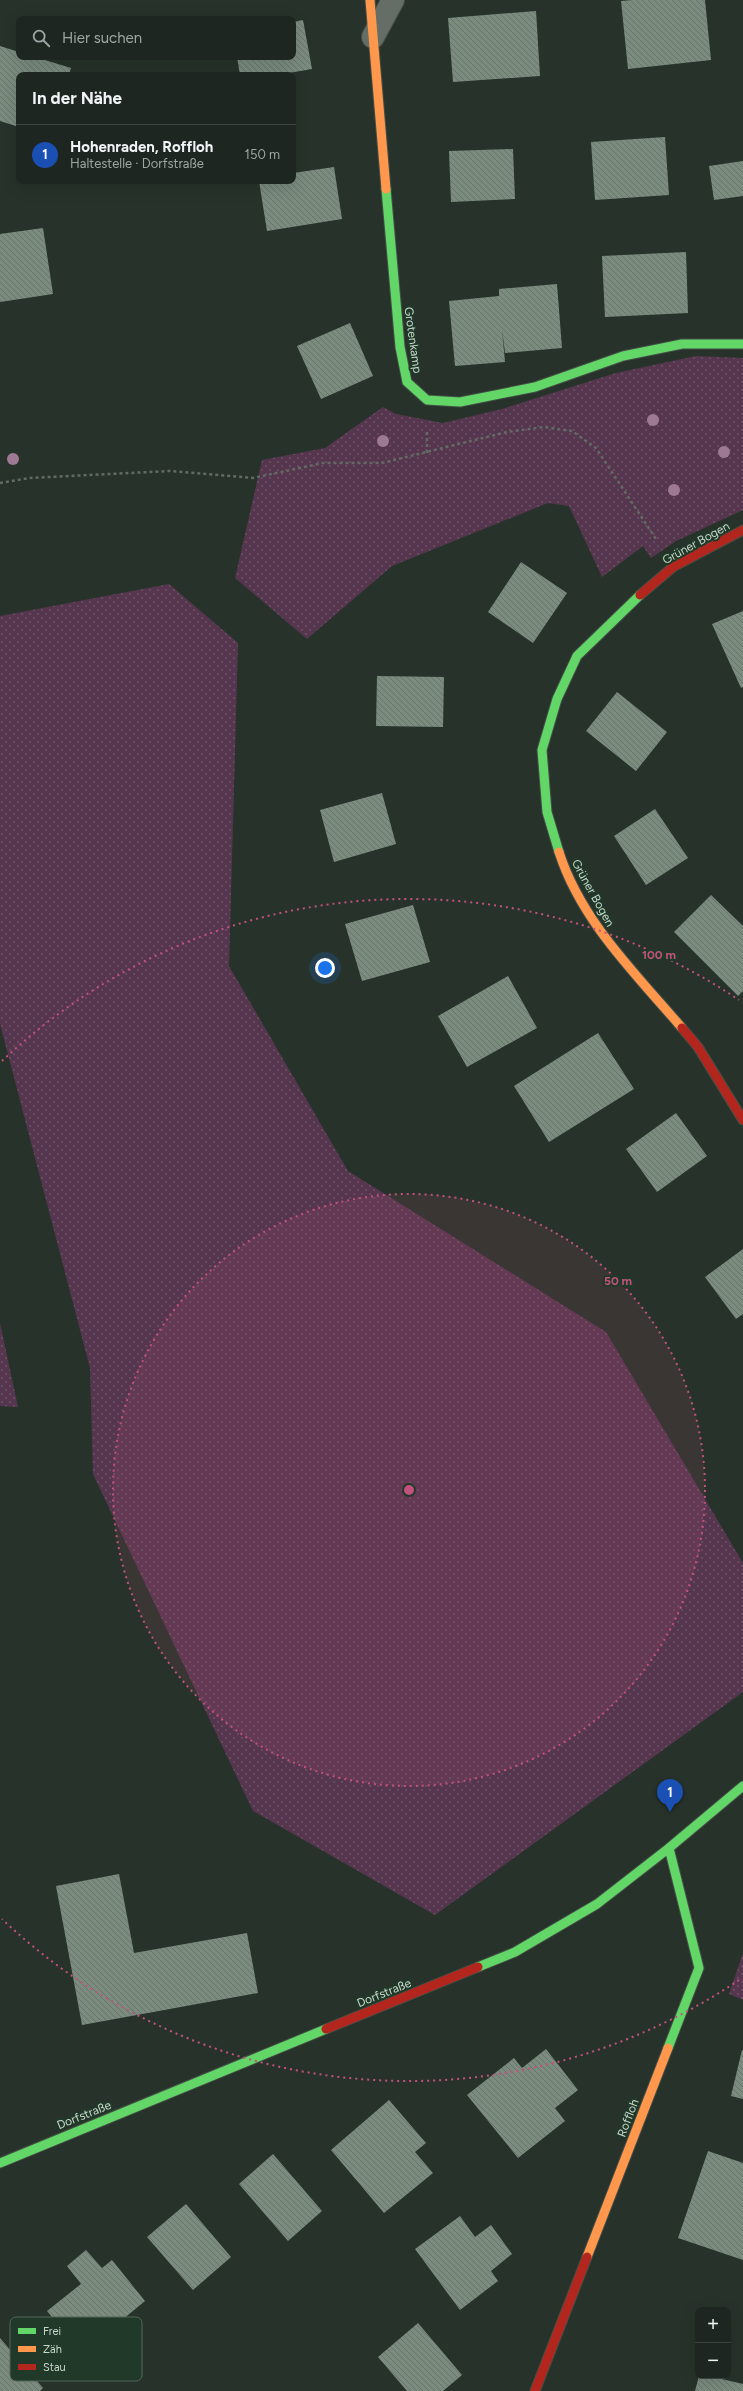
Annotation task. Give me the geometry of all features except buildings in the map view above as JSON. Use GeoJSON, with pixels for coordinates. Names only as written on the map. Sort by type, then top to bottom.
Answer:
{"type":"FeatureCollection","features":[{"type":"Feature","properties":{"kind":"street","name":"Grotenkamp"},"geometry":{"type":"LineString","coordinates":[[370,0],[400,347],[407,382],[427,400],[460,402],[534,387],[623,356],[682,344],[743,344]]}},
{"type":"Feature","properties":{"kind":"street"},"geometry":{"type":"LineString","coordinates":[[373,37],[393,0]]}},
{"type":"Feature","properties":{"kind":"street","name":"Grüner Bogen"},"geometry":{"type":"LineString","coordinates":[[743,530],[673,567],[627,606],[577,656],[557,699],[542,750],[546,812],[566,873],[602,934],[698,1047],[743,1120]]}},
{"type":"Feature","properties":{"kind":"street","name":"Dorfstraße"},"geometry":{"type":"LineString","coordinates":[[0,2163],[515,1952],[597,1904],[669,1848],[743,1786]]}},
{"type":"Feature","properties":{"kind":"street","name":"Roffloh"},"geometry":{"type":"LineString","coordinates":[[535,2391],[698,1968],[669,1848]]}},
{"type":"Feature","properties":{"kind":"path"},"geometry":{"type":"LineString","coordinates":[[0,482],[30,478],[169,471],[254,478],[323,463],[382,463],[507,432],[544,427],[572,432],[596,448],[673,567]]}},
{"type":"Feature","properties":{"kind":"shaded area"},"geometry":{"type":"Polygon","coordinates":[[[696,356],[743,358],[743,510],[676,541],[651,558],[643,546],[602,577],[569,506],[548,503],[392,566],[307,639],[235,578],[262,460],[325,448],[383,407],[396,414],[443,423],[502,409],[616,373],[696,356]]]}},
{"type":"Feature","properties":{"kind":"shaded area"},"geometry":{"type":"Polygon","coordinates":[[[169,584],[238,643],[229,966],[348,1171],[606,1332],[743,1563],[743,1692],[435,1915],[253,1811],[93,1474],[90,1368],[0,1024],[0,616],[169,584]]]}},
{"type":"Feature","properties":{"kind":"shaded area"},"geometry":{"type":"Polygon","coordinates":[[[0,1323],[18,1407],[0,1406],[0,1323]]]}},
{"type":"Feature","properties":{"kind":"shaded area"},"geometry":{"type":"Polygon","coordinates":[[[743,1953],[743,2000],[729,1994],[743,1953]]]}},
{"type":"Feature","properties":{"kind":"traffic: fast"},"geometry":{"type":"LineString","coordinates":[[386,189],[400,347],[407,382],[427,400],[460,402],[535,387],[623,356],[682,344],[743,344]]}},
{"type":"Feature","properties":{"kind":"traffic: fast"},"geometry":{"type":"LineString","coordinates":[[559,852],[547,812],[542,750],[557,699],[577,656],[640,595]]}},
{"type":"Feature","properties":{"kind":"traffic: fast"},"geometry":{"type":"LineString","coordinates":[[478,1967],[515,1952],[597,1904],[669,1848],[743,1786]]}},
{"type":"Feature","properties":{"kind":"traffic: fast"},"geometry":{"type":"LineString","coordinates":[[668,2048],[699,1968],[669,1848]]}},
{"type":"Feature","properties":{"kind":"traffic: fast"},"geometry":{"type":"LineString","coordinates":[[0,2163],[326,2029]]}},
{"type":"Feature","properties":{"kind":"traffic: slow"},"geometry":{"type":"LineString","coordinates":[[370,0],[386,189]]}},
{"type":"Feature","properties":{"kind":"traffic: slow"},"geometry":{"type":"LineString","coordinates":[[559,852],[569,877],[595,924],[629,967],[682,1028]]}},
{"type":"Feature","properties":{"kind":"traffic: slow"},"geometry":{"type":"LineString","coordinates":[[587,2257],[668,2048]]}},
{"type":"Feature","properties":{"kind":"traffic: jam"},"geometry":{"type":"LineString","coordinates":[[640,595],[673,567],[743,530]]}},
{"type":"Feature","properties":{"kind":"traffic: jam"},"geometry":{"type":"LineString","coordinates":[[682,1028],[698,1047],[743,1120]]}},
{"type":"Feature","properties":{"kind":"traffic: jam"},"geometry":{"type":"LineString","coordinates":[[326,2029],[478,1967]]}},
{"type":"Feature","properties":{"kind":"traffic: jam"},"geometry":{"type":"LineString","coordinates":[[535,2391],[587,2257]]}},
{"type":"Feature","properties":{"kind":"place","name":"Hohenraden, Roffloh"},"geometry":{"type":"Point","coordinates":[670,1812]}}]}
